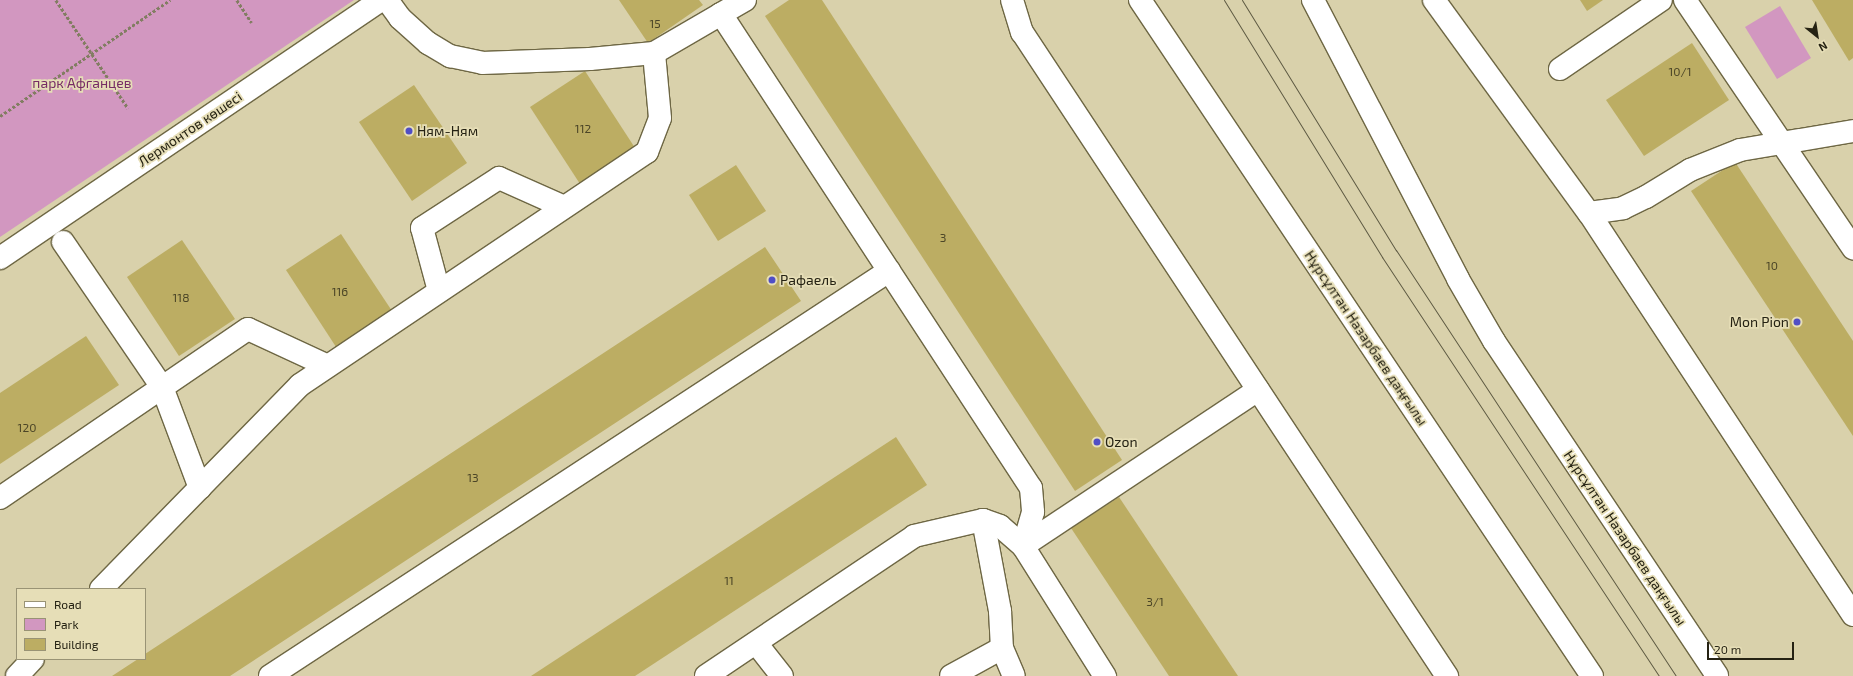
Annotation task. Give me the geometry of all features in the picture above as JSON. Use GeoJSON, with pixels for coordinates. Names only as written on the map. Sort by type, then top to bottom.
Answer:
{"type":"FeatureCollection","features":[{"type":"Feature","properties":{"kind":"main road","name":"Лермонтов көшесі"},"geometry":{"type":"LineString","coordinates":[[0,258],[381,0]]}},
{"type":"Feature","properties":{"kind":"main road"},"geometry":{"type":"LineString","coordinates":[[387,0],[400,18],[428,43],[450,56],[482,63],[590,59],[654,52],[745,0]]}},
{"type":"Feature","properties":{"kind":"main road"},"geometry":{"type":"LineString","coordinates":[[1012,0],[1022,32],[1446,676]]}},
{"type":"Feature","properties":{"kind":"main road","name":"Нұрсұлтан Назарбаев даңғылы"},"geometry":{"type":"LineString","coordinates":[[1140,0],[1592,676]]}},
{"type":"Feature","properties":{"kind":"main road","name":"Нұрсұлтан Назарбаев даңғылы"},"geometry":{"type":"LineString","coordinates":[[1313,0],[1458,279],[1494,341],[1717,676]]}},
{"type":"Feature","properties":{"kind":"main road"},"geometry":{"type":"LineString","coordinates":[[1434,0],[1589,213],[1853,615]]}},
{"type":"Feature","properties":{"kind":"main road"},"geometry":{"type":"LineString","coordinates":[[1560,69],[1661,0]]}},
{"type":"Feature","properties":{"kind":"main road"},"geometry":{"type":"LineString","coordinates":[[1685,0],[1853,248]]}},
{"type":"Feature","properties":{"kind":"main road"},"geometry":{"type":"LineString","coordinates":[[721,14],[1031,488],[1033,512],[1023,546]]}},
{"type":"Feature","properties":{"kind":"main road"},"geometry":{"type":"LineString","coordinates":[[102,588],[300,385],[647,152],[660,118],[654,52]]}},
{"type":"Feature","properties":{"kind":"main road"},"geometry":{"type":"LineString","coordinates":[[1589,213],[1623,208],[1646,197],[1690,170],[1740,150],[1853,131]]}},
{"type":"Feature","properties":{"kind":"main road"},"geometry":{"type":"LineString","coordinates":[[439,291],[422,228],[499,178],[564,207]]}},
{"type":"Feature","properties":{"kind":"main road"},"geometry":{"type":"LineString","coordinates":[[63,242],[162,387],[200,488]]}},
{"type":"Feature","properties":{"kind":"main road"},"geometry":{"type":"LineString","coordinates":[[270,676],[889,271]]}},
{"type":"Feature","properties":{"kind":"main road"},"geometry":{"type":"LineString","coordinates":[[0,498],[248,329],[328,366]]}},
{"type":"Feature","properties":{"kind":"main road"},"geometry":{"type":"LineString","coordinates":[[1023,546],[1258,390]]}},
{"type":"Feature","properties":{"kind":"main road"},"geometry":{"type":"LineString","coordinates":[[983,520],[1000,611],[1002,648],[1014,676]]}},
{"type":"Feature","properties":{"kind":"main road"},"geometry":{"type":"LineString","coordinates":[[706,676],[914,536],[983,520],[1000,526],[1023,546],[1105,676]]}},
{"type":"Feature","properties":{"kind":"main road"},"geometry":{"type":"LineString","coordinates":[[756,643],[782,676]]}},
{"type":"Feature","properties":{"kind":"main road"},"geometry":{"type":"LineString","coordinates":[[951,676],[1002,648]]}},
{"type":"Feature","properties":{"kind":"main road"},"geometry":{"type":"LineString","coordinates":[[17,676],[32,660]]}},
{"type":"Feature","properties":{"kind":"path"},"geometry":{"type":"LineString","coordinates":[[56,0],[128,108]]}},
{"type":"Feature","properties":{"kind":"path"},"geometry":{"type":"LineString","coordinates":[[0,116],[170,0]]}},
{"type":"Feature","properties":{"kind":"path"},"geometry":{"type":"LineString","coordinates":[[237,0],[252,23]]}},
{"type":"Feature","properties":{"kind":"green space","name":"парк Афганцев"},"geometry":{"type":"Polygon","coordinates":[[[0,0],[354,0],[0,237],[0,0]]]}},
{"type":"Feature","properties":{"kind":"green space"},"geometry":{"type":"Polygon","coordinates":[[[1780,6],[1811,58],[1777,79],[1745,27],[1780,6]]]}},
{"type":"Feature","properties":{"kind":"building"},"geometry":{"type":"Polygon","coordinates":[[[619,0],[699,0],[703,5],[648,43],[619,0]]]}},
{"type":"Feature","properties":{"kind":"building"},"geometry":{"type":"Polygon","coordinates":[[[789,0],[822,0],[1122,460],[1075,491],[765,16],[789,0]]]}},
{"type":"Feature","properties":{"kind":"building"},"geometry":{"type":"Polygon","coordinates":[[[1580,0],[1603,0],[1587,11],[1580,0]]]}},
{"type":"Feature","properties":{"kind":"building"},"geometry":{"type":"Polygon","coordinates":[[[1812,0],[1853,0],[1853,58],[1849,61],[1812,0]]]}},
{"type":"Feature","properties":{"kind":"building"},"geometry":{"type":"Polygon","coordinates":[[[1692,43],[1729,100],[1644,156],[1606,100],[1692,43]]]}},
{"type":"Feature","properties":{"kind":"building"},"geometry":{"type":"Polygon","coordinates":[[[585,71],[637,151],[582,187],[530,107],[585,71]]]}},
{"type":"Feature","properties":{"kind":"building"},"geometry":{"type":"Polygon","coordinates":[[[414,85],[467,163],[412,201],[359,122],[414,85]]]}},
{"type":"Feature","properties":{"kind":"building"},"geometry":{"type":"Polygon","coordinates":[[[1735,162],[1853,341],[1853,436],[1691,191],[1735,162]]]}},
{"type":"Feature","properties":{"kind":"building"},"geometry":{"type":"Polygon","coordinates":[[[736,165],[766,211],[718,241],[689,195],[736,165]]]}},
{"type":"Feature","properties":{"kind":"building"},"geometry":{"type":"Polygon","coordinates":[[[341,234],[394,314],[338,350],[286,270],[341,234]]]}},
{"type":"Feature","properties":{"kind":"building"},"geometry":{"type":"Polygon","coordinates":[[[182,240],[235,319],[179,356],[127,277],[182,240]]]}},
{"type":"Feature","properties":{"kind":"building"},"geometry":{"type":"Polygon","coordinates":[[[765,247],[801,301],[230,676],[112,676],[136,660],[146,660],[146,653],[765,247]]]}},
{"type":"Feature","properties":{"kind":"building"},"geometry":{"type":"Polygon","coordinates":[[[86,336],[119,385],[0,464],[0,393],[86,336]]]}},
{"type":"Feature","properties":{"kind":"building"},"geometry":{"type":"Polygon","coordinates":[[[896,437],[927,485],[635,676],[531,676],[896,437]]]}},
{"type":"Feature","properties":{"kind":"building"},"geometry":{"type":"Polygon","coordinates":[[[1119,497],[1238,676],[1169,676],[1071,528],[1119,497]]]}},
{"type":"Feature","properties":{"kind":"tram line"},"geometry":{"type":"LineString","coordinates":[[1224,0],[1382,257],[1659,676]]}},
{"type":"Feature","properties":{"kind":"tram line"},"geometry":{"type":"LineString","coordinates":[[1242,0],[1396,250],[1676,676]]}},
{"type":"Feature","properties":{"kind":"place","name":"Ням-Ням"},"geometry":{"type":"Point","coordinates":[409,131]}},
{"type":"Feature","properties":{"kind":"place","name":"Рафаель"},"geometry":{"type":"Point","coordinates":[772,280]}},
{"type":"Feature","properties":{"kind":"place","name":"Mon Pion"},"geometry":{"type":"Point","coordinates":[1797,322]}},
{"type":"Feature","properties":{"kind":"place","name":"Ozon"},"geometry":{"type":"Point","coordinates":[1097,442]}}]}
